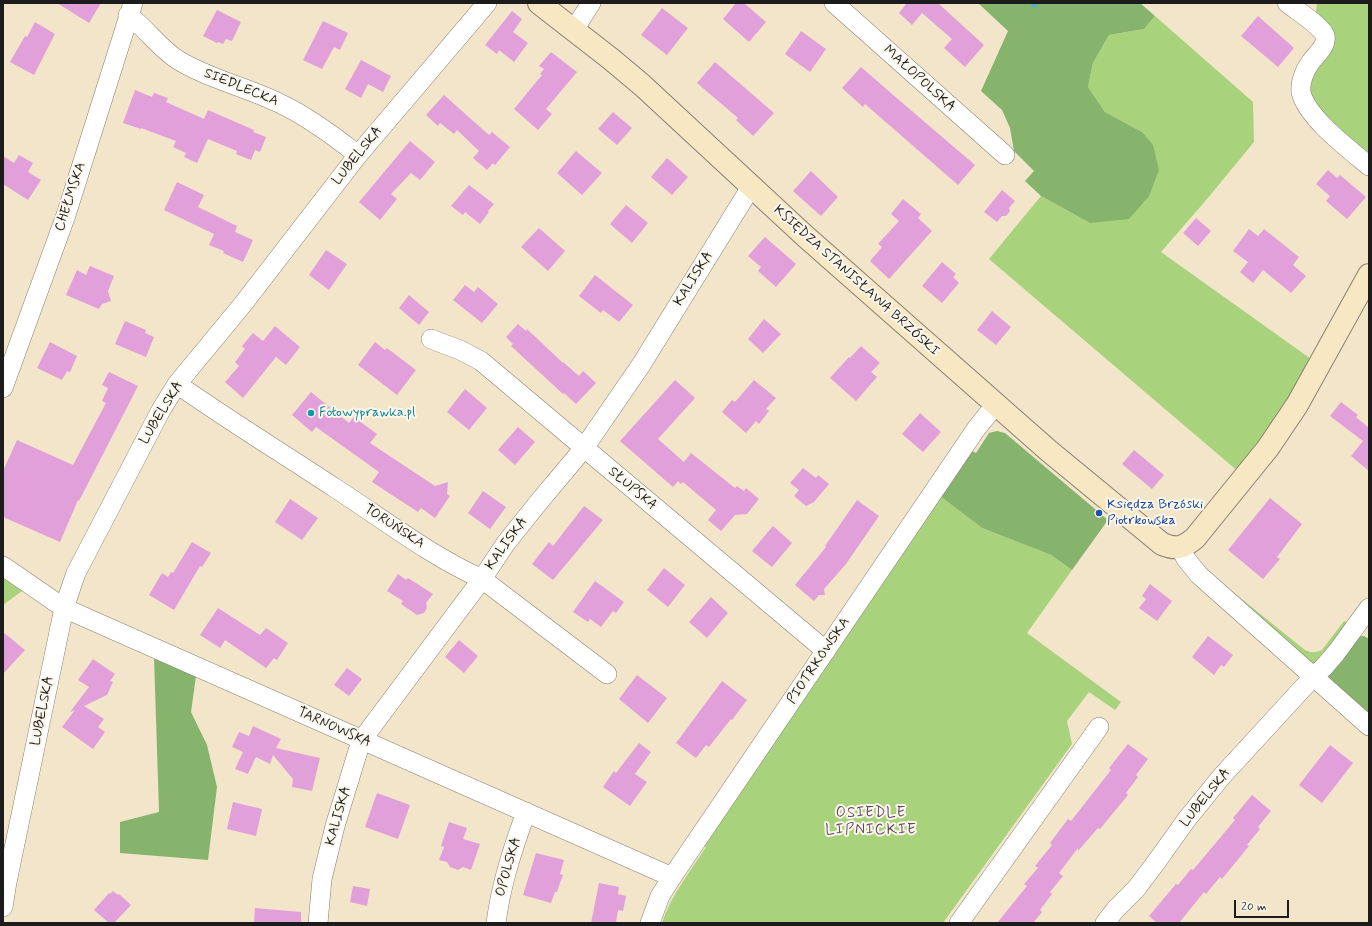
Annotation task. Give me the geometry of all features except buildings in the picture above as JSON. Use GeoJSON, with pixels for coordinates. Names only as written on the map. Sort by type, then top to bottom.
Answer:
{"type":"FeatureCollection","features":[{"type":"Feature","properties":{"kind":"street","name":"LUBELSKA"},"geometry":{"type":"LineString","coordinates":[[3,907],[64,608],[76,574],[161,410],[177,384],[247,298],[358,155],[487,3]]}},
{"type":"Feature","properties":{"kind":"street","name":"KSIĘDZA STANISŁAWA BRZÓSKI"},"geometry":{"type":"LineString","coordinates":[[539,3],[642,85],[805,236],[1049,451],[1162,544],[1171,548],[1180,547]]}},
{"type":"Feature","properties":{"kind":"street"},"geometry":{"type":"LineString","coordinates":[[574,30],[591,3]]}},
{"type":"Feature","properties":{"kind":"street","name":"MAŁOPOLSKA"},"geometry":{"type":"LineString","coordinates":[[834,3],[1005,155]]}},
{"type":"Feature","properties":{"kind":"street"},"geometry":{"type":"LineString","coordinates":[[1287,3],[1317,26],[1325,36],[1323,48],[1309,64],[1302,78],[1301,91],[1305,104],[1323,126],[1369,166]]}},
{"type":"Feature","properties":{"kind":"street","name":"SIEDLECKA"},"geometry":{"type":"LineString","coordinates":[[130,9],[138,23],[163,48],[178,60],[197,70],[292,109],[358,155]]}},
{"type":"Feature","properties":{"kind":"street","name":"CHEŁMSKA"},"geometry":{"type":"LineString","coordinates":[[3,388],[66,215],[130,9]]}},
{"type":"Feature","properties":{"kind":"street","name":"KALISKA"},"geometry":{"type":"LineString","coordinates":[[318,923],[324,872],[335,826],[361,740],[482,579],[506,543],[584,448],[641,365],[751,187]]}},
{"type":"Feature","properties":{"kind":"street"},"geometry":{"type":"LineString","coordinates":[[1369,275],[1297,405],[1268,448],[1195,538],[1188,544],[1180,547],[1186,558],[1199,575],[1369,726]]}},
{"type":"Feature","properties":{"kind":"street","name":"SŁUPSKA"},"geometry":{"type":"LineString","coordinates":[[431,339],[465,352],[481,361],[826,651]]}},
{"type":"Feature","properties":{"kind":"street","name":"TORUŃSKA"},"geometry":{"type":"LineString","coordinates":[[177,384],[414,541],[482,579],[607,674]]}},
{"type":"Feature","properties":{"kind":"street","name":"PIOTRKOWSKA"},"geometry":{"type":"LineString","coordinates":[[650,923],[660,896],[672,877],[976,429],[996,404]]}},
{"type":"Feature","properties":{"kind":"street","name":"TARNOWSKA"},"geometry":{"type":"LineString","coordinates":[[3,566],[64,608],[672,877]]}},
{"type":"Feature","properties":{"kind":"street"},"geometry":{"type":"LineString","coordinates":[[1313,677],[1336,653],[1369,608]]}},
{"type":"Feature","properties":{"kind":"street","name":"LUBELSKA"},"geometry":{"type":"LineString","coordinates":[[1105,923],[1115,910],[1136,889],[1158,861],[1187,819],[1222,776],[1313,677]]}},
{"type":"Feature","properties":{"kind":"street"},"geometry":{"type":"LineString","coordinates":[[959,923],[1099,726]]}},
{"type":"Feature","properties":{"kind":"street","name":"OPOLSKA"},"geometry":{"type":"LineString","coordinates":[[496,923],[499,897],[526,812]]}},
{"type":"Feature","properties":{"kind":"green space"},"geometry":{"type":"Polygon","coordinates":[[[978,3],[1140,3],[1155,16],[1144,29],[1109,35],[1093,63],[1088,87],[1105,112],[1142,132],[1153,145],[1159,170],[1149,196],[1129,219],[1090,223],[1041,196],[1025,181],[1034,171],[1014,151],[1010,128],[1002,110],[981,91],[1008,31],[978,3]]]}},
{"type":"Feature","properties":{"kind":"green space"},"geometry":{"type":"Polygon","coordinates":[[[1317,3],[1369,3],[1369,159],[1311,100],[1307,79],[1327,49],[1315,20],[1317,3]]]}},
{"type":"Feature","properties":{"kind":"green space"},"geometry":{"type":"Polygon","coordinates":[[[1155,16],[1253,102],[1254,142],[1161,252],[1311,359],[1296,391],[1240,473],[989,259],[1041,196],[1090,223],[1142,132],[1105,112],[1088,87],[1093,63],[1109,35],[1144,29],[1155,16]]]}},
{"type":"Feature","properties":{"kind":"green space"},"geometry":{"type":"Polygon","coordinates":[[[997,431],[1005,433],[1108,520],[1072,570],[1051,555],[982,528],[940,496],[970,450],[976,453],[989,433],[997,431]]]}},
{"type":"Feature","properties":{"kind":"green space"},"geometry":{"type":"Polygon","coordinates":[[[940,496],[982,528],[1051,555],[1072,570],[1027,633],[1121,702],[1115,710],[1089,692],[1067,721],[1072,744],[943,923],[662,923],[670,903],[706,847],[702,844],[940,496]]]}},
{"type":"Feature","properties":{"kind":"green space"},"geometry":{"type":"Polygon","coordinates":[[[3,577],[22,591],[3,605],[3,577]]]}},
{"type":"Feature","properties":{"kind":"green space"},"geometry":{"type":"Polygon","coordinates":[[[1223,584],[1305,650],[1310,652],[1322,650],[1344,621],[1349,624],[1337,644],[1314,664],[1308,663],[1223,584]]]}},
{"type":"Feature","properties":{"kind":"green space"},"geometry":{"type":"Polygon","coordinates":[[[1364,636],[1369,639],[1369,737],[1352,719],[1328,682],[1330,670],[1355,637],[1364,636]]]}},
{"type":"Feature","properties":{"kind":"green space"},"geometry":{"type":"Polygon","coordinates":[[[154,657],[196,676],[191,712],[207,745],[217,787],[208,860],[120,853],[120,822],[159,812],[154,657]]]}},
{"type":"Feature","properties":{"kind":"place","name":"Fotowyprawka.pl"},"geometry":{"type":"Point","coordinates":[311,413]}},
{"type":"Feature","properties":{"kind":"place","name":"Księdza Brzóski Piotrkowska"},"geometry":{"type":"Point","coordinates":[1099,513]}},
{"type":"Feature","properties":{"kind":"district","name":"OSIEDLE LIPNICKIE"},"geometry":{"type":"Point","coordinates":[871,822]}}]}
